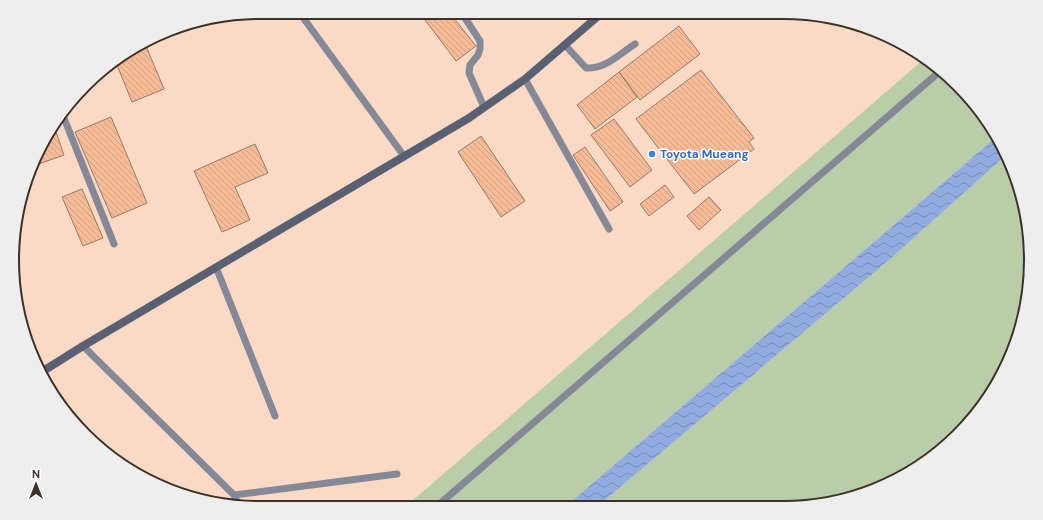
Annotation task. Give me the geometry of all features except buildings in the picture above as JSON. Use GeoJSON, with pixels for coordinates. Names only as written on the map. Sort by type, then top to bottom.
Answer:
{"type":"FeatureCollection","features":[{"type":"Feature","properties":{"kind":"main road"},"geometry":{"type":"LineString","coordinates":[[45,370],[469,118],[525,79],[595,19]]}},
{"type":"Feature","properties":{"kind":"lane"},"geometry":{"type":"LineString","coordinates":[[304,19],[404,156]]}},
{"type":"Feature","properties":{"kind":"lane"},"geometry":{"type":"LineString","coordinates":[[466,19],[480,41],[478,55],[470,66],[469,73],[484,107]]}},
{"type":"Feature","properties":{"kind":"lane"},"geometry":{"type":"LineString","coordinates":[[565,45],[586,68],[595,68],[603,66],[635,44]]}},
{"type":"Feature","properties":{"kind":"lane"},"geometry":{"type":"LineString","coordinates":[[443,501],[936,74]]}},
{"type":"Feature","properties":{"kind":"lane"},"geometry":{"type":"LineString","coordinates":[[525,79],[608,229]]}},
{"type":"Feature","properties":{"kind":"lane"},"geometry":{"type":"LineString","coordinates":[[65,119],[114,244]]}},
{"type":"Feature","properties":{"kind":"lane"},"geometry":{"type":"LineString","coordinates":[[216,267],[276,416]]}},
{"type":"Feature","properties":{"kind":"lane"},"geometry":{"type":"LineString","coordinates":[[83,346],[234,495],[236,499]]}},
{"type":"Feature","properties":{"kind":"lane"},"geometry":{"type":"LineString","coordinates":[[234,495],[397,474]]}},
{"type":"Feature","properties":{"kind":"green space"},"geometry":{"type":"Polygon","coordinates":[[[920,62],[942,79],[964,101],[992,140],[572,501],[412,501],[920,62]]]}},
{"type":"Feature","properties":{"kind":"green space"},"geometry":{"type":"Polygon","coordinates":[[[1002,159],[1016,198],[1022,229],[1024,260],[1023,276],[1022,291],[1016,322],[1006,352],[992,380],[974,407],[942,441],[904,469],[875,483],[845,493],[814,499],[783,501],[604,501],[889,260],[1002,159]]]}},
{"type":"Feature","properties":{"kind":"water"},"geometry":{"type":"Polygon","coordinates":[[[992,140],[1002,159],[889,260],[604,501],[572,501],[992,140]]]}},
{"type":"Feature","properties":{"kind":"place","name":"Toyota Mueang"},"geometry":{"type":"Point","coordinates":[652,154]}}]}
